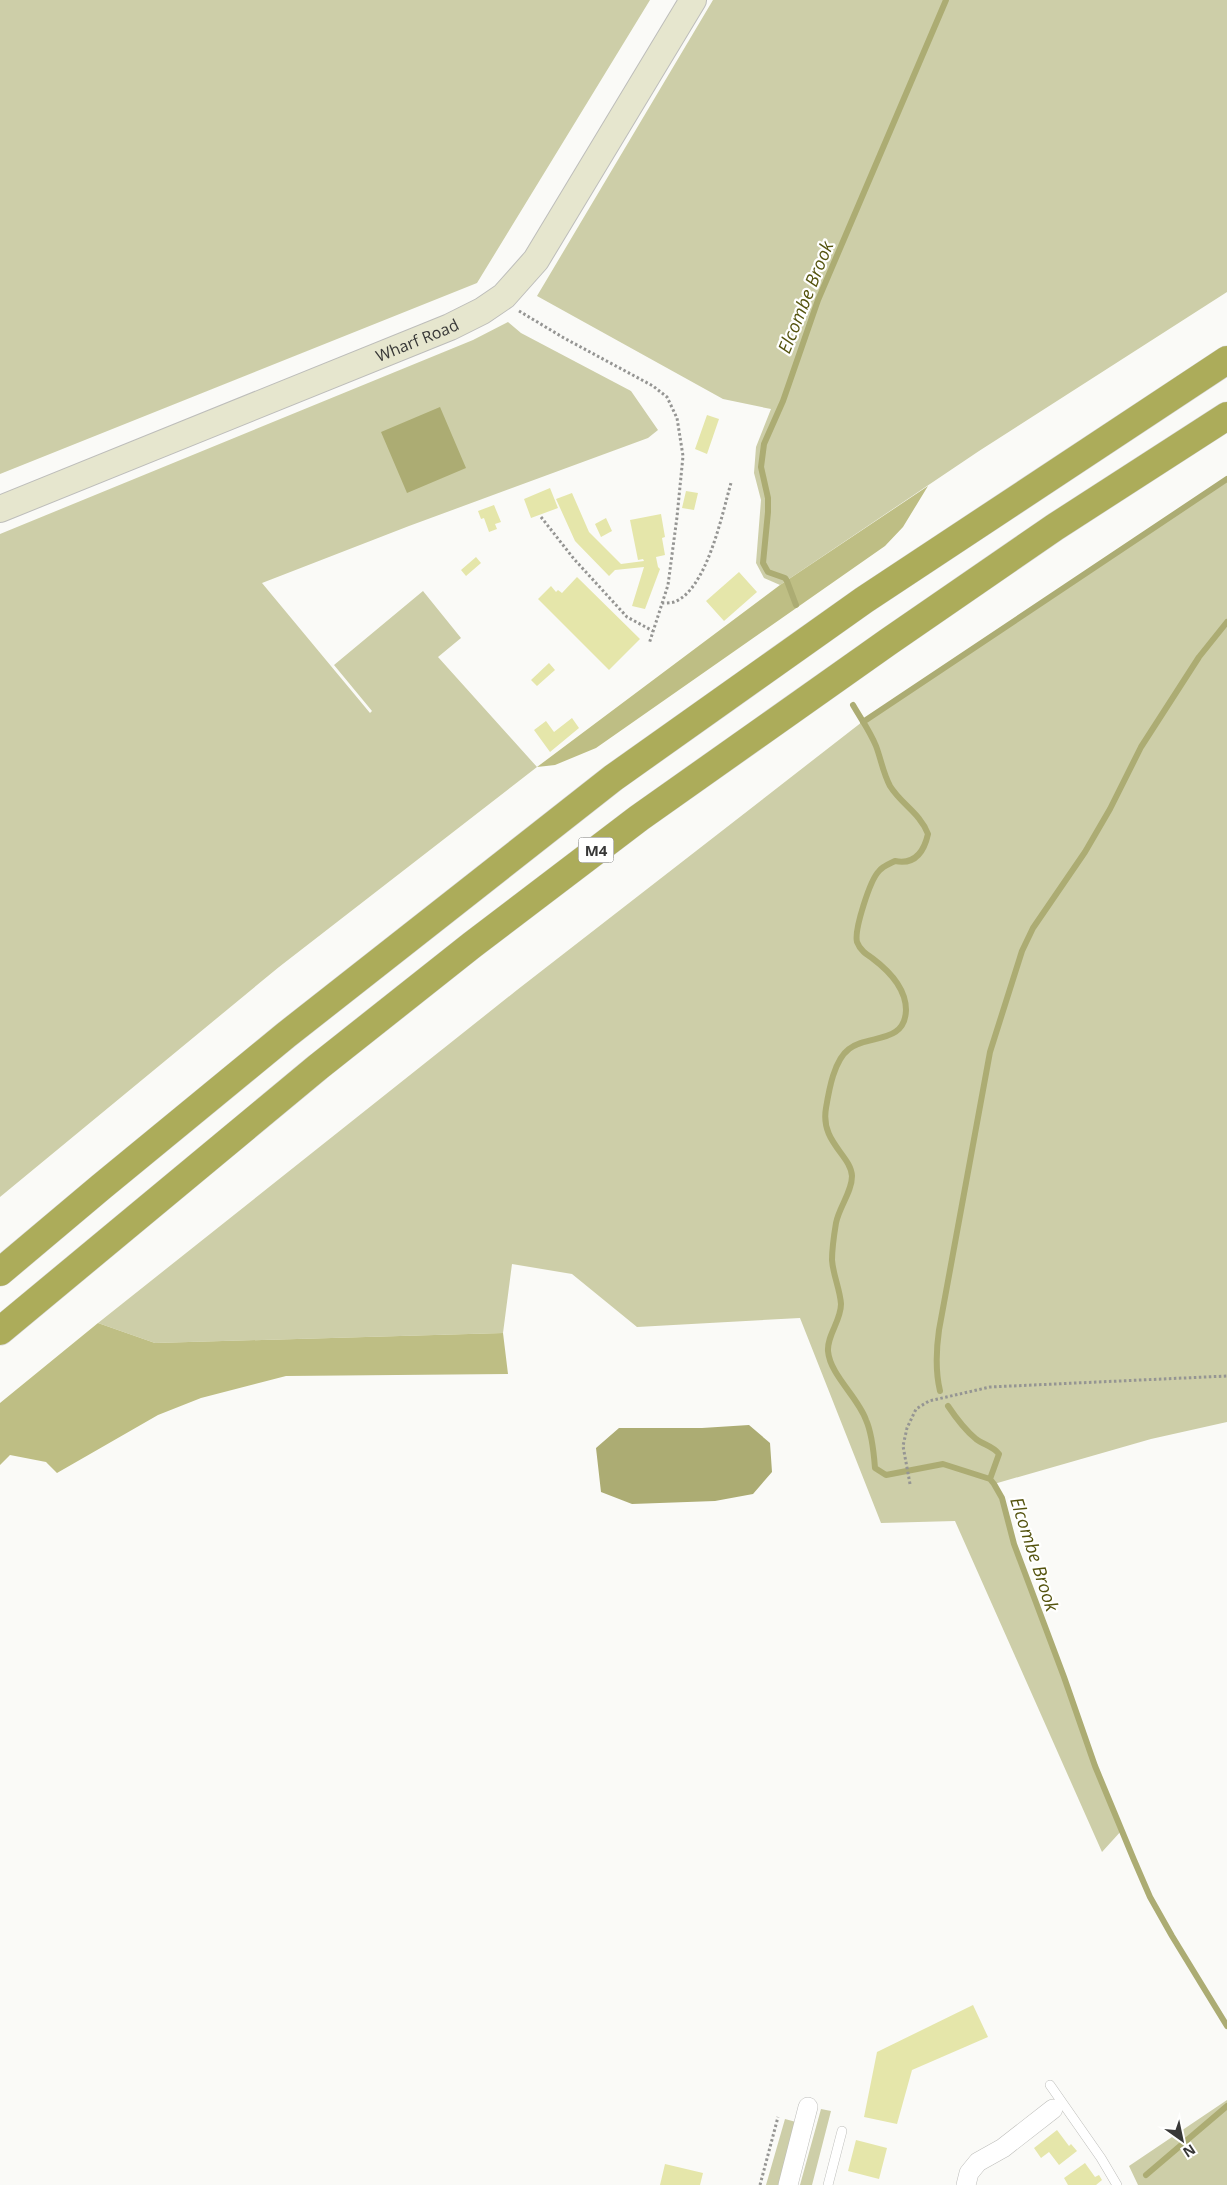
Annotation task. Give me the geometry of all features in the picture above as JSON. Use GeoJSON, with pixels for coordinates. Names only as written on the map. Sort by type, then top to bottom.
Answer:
{"type":"FeatureCollection","features":[{"type":"Feature","properties":{"kind":"highway"},"geometry":{"type":"LineString","coordinates":[[0,1272],[100,1187],[286,1035],[613,778],[864,600],[1227,360]]}},
{"type":"Feature","properties":{"kind":"highway","name":"M4"},"geometry":{"type":"LineString","coordinates":[[0,1331],[318,1067],[472,945],[639,818],[1032,543],[1227,416]]}},
{"type":"Feature","properties":{"kind":"main road","name":"Wharf Road"},"geometry":{"type":"LineString","coordinates":[[0,509],[450,327],[482,311],[504,296],[536,260],[693,0]]}},
{"type":"Feature","properties":{"kind":"street"},"geometry":{"type":"LineString","coordinates":[[788,2185],[808,2107]]}},
{"type":"Feature","properties":{"kind":"street"},"geometry":{"type":"LineString","coordinates":[[966,2185],[969,2173],[978,2162],[1003,2148],[1053,2109]]}},
{"type":"Feature","properties":{"kind":"lane"},"geometry":{"type":"LineString","coordinates":[[1050,2085],[1117,2185]]}},
{"type":"Feature","properties":{"kind":"lane"},"geometry":{"type":"LineString","coordinates":[[828,2185],[842,2132]]}},
{"type":"Feature","properties":{"kind":"path"},"geometry":{"type":"LineString","coordinates":[[504,296],[521,313],[653,386],[667,397],[677,418],[683,456],[671,565],[668,585],[649,644]]}},
{"type":"Feature","properties":{"kind":"path"},"geometry":{"type":"LineString","coordinates":[[662,604],[674,602],[684,595],[697,581],[708,559],[731,483]]}},
{"type":"Feature","properties":{"kind":"path"},"geometry":{"type":"LineString","coordinates":[[541,517],[574,559],[627,617],[653,631]]}},
{"type":"Feature","properties":{"kind":"path"},"geometry":{"type":"LineString","coordinates":[[910,1484],[903,1446],[907,1428],[916,1409],[929,1400],[990,1387],[1227,1376]]}},
{"type":"Feature","properties":{"kind":"path"},"geometry":{"type":"LineString","coordinates":[[760,2185],[778,2117]]}},
{"type":"Feature","properties":{"kind":"shaded area"},"geometry":{"type":"Polygon","coordinates":[[[0,0],[650,0],[477,283],[0,474],[0,0]]]}},
{"type":"Feature","properties":{"kind":"shaded area"},"geometry":{"type":"Polygon","coordinates":[[[713,0],[1227,0],[1227,292],[979,451],[780,585],[764,578],[756,563],[761,500],[754,473],[756,447],[771,409],[723,399],[537,296],[713,0]]]}},
{"type":"Feature","properties":{"kind":"shaded area"},"geometry":{"type":"Polygon","coordinates":[[[508,322],[521,333],[631,391],[658,430],[648,438],[409,526],[262,583],[370,713],[372,711],[334,665],[423,591],[461,638],[438,657],[537,767],[279,967],[0,1197],[0,534],[473,340],[508,322]]]}},
{"type":"Feature","properties":{"kind":"shaded area"},"geometry":{"type":"Polygon","coordinates":[[[440,407],[466,468],[407,493],[381,432],[440,407]]]}},
{"type":"Feature","properties":{"kind":"shaded area"},"geometry":{"type":"Polygon","coordinates":[[[1227,479],[1227,1422],[1151,1439],[994,1484],[1002,1498],[1014,1544],[1095,1766],[1122,1830],[1102,1852],[955,1521],[881,1523],[800,1318],[637,1327],[572,1274],[512,1264],[503,1333],[155,1343],[98,1323],[517,990],[862,722],[1227,479]]]}},
{"type":"Feature","properties":{"kind":"shaded area"},"geometry":{"type":"Polygon","coordinates":[[[928,486],[903,527],[885,546],[596,748],[555,765],[537,767],[780,585],[928,486]]]}},
{"type":"Feature","properties":{"kind":"shaded area"},"geometry":{"type":"Polygon","coordinates":[[[98,1323],[155,1343],[503,1333],[508,1374],[286,1376],[201,1398],[158,1415],[57,1473],[46,1462],[10,1455],[0,1465],[0,1403],[98,1323]]]}},
{"type":"Feature","properties":{"kind":"shaded area"},"geometry":{"type":"Polygon","coordinates":[[[749,1425],[770,1443],[772,1472],[753,1494],[715,1501],[632,1504],[601,1492],[596,1448],[619,1428],[702,1428],[749,1425]]]}},
{"type":"Feature","properties":{"kind":"shaded area"},"geometry":{"type":"Polygon","coordinates":[[[1227,2100],[1227,2185],[1138,2185],[1129,2166],[1227,2100]]]}},
{"type":"Feature","properties":{"kind":"shaded area"},"geometry":{"type":"Polygon","coordinates":[[[821,2109],[831,2111],[812,2185],[800,2185],[821,2109]]]}},
{"type":"Feature","properties":{"kind":"shaded area"},"geometry":{"type":"Polygon","coordinates":[[[785,2119],[796,2122],[779,2185],[766,2185],[785,2119]]]}},
{"type":"Feature","properties":{"kind":"building"},"geometry":{"type":"Polygon","coordinates":[[[707,415],[719,419],[707,454],[695,449],[707,415]]]}},
{"type":"Feature","properties":{"kind":"building"},"geometry":{"type":"Polygon","coordinates":[[[550,488],[558,508],[531,518],[524,499],[550,488]]]}},
{"type":"Feature","properties":{"kind":"building"},"geometry":{"type":"Polygon","coordinates":[[[686,491],[698,493],[694,510],[682,508],[686,491]]]}},
{"type":"Feature","properties":{"kind":"building"},"geometry":{"type":"Polygon","coordinates":[[[572,493],[589,532],[621,564],[644,561],[643,559],[638,560],[630,520],[661,514],[665,537],[662,538],[665,555],[656,557],[660,569],[645,609],[632,606],[644,567],[615,570],[609,576],[575,541],[556,499],[572,493]]]}},
{"type":"Feature","properties":{"kind":"building"},"geometry":{"type":"Polygon","coordinates":[[[494,505],[501,522],[495,524],[497,529],[489,532],[484,518],[481,519],[478,511],[494,505]]]}},
{"type":"Feature","properties":{"kind":"building"},"geometry":{"type":"Polygon","coordinates":[[[606,518],[612,531],[601,537],[595,524],[606,518]]]}},
{"type":"Feature","properties":{"kind":"building"},"geometry":{"type":"Polygon","coordinates":[[[476,557],[481,563],[466,576],[461,570],[476,557]]]}},
{"type":"Feature","properties":{"kind":"building"},"geometry":{"type":"Polygon","coordinates":[[[739,572],[757,592],[724,621],[706,601],[739,572]]]}},
{"type":"Feature","properties":{"kind":"building"},"geometry":{"type":"Polygon","coordinates":[[[577,577],[640,639],[609,670],[538,599],[551,586],[556,592],[558,590],[562,593],[577,577]]]}},
{"type":"Feature","properties":{"kind":"building"},"geometry":{"type":"Polygon","coordinates":[[[549,663],[555,670],[537,686],[531,680],[549,663]]]}},
{"type":"Feature","properties":{"kind":"building"},"geometry":{"type":"Polygon","coordinates":[[[572,718],[579,728],[550,752],[534,730],[546,721],[554,732],[572,718]]]}},
{"type":"Feature","properties":{"kind":"building"},"geometry":{"type":"Polygon","coordinates":[[[973,2005],[988,2037],[912,2070],[897,2124],[864,2117],[877,2052],[973,2005]]]}},
{"type":"Feature","properties":{"kind":"building"},"geometry":{"type":"Polygon","coordinates":[[[1057,2130],[1069,2146],[1071,2144],[1077,2151],[1059,2165],[1049,2152],[1041,2158],[1034,2148],[1057,2130]]]}},
{"type":"Feature","properties":{"kind":"building"},"geometry":{"type":"Polygon","coordinates":[[[856,2140],[887,2148],[879,2179],[848,2171],[856,2140]]]}},
{"type":"Feature","properties":{"kind":"building"},"geometry":{"type":"Polygon","coordinates":[[[1085,2163],[1095,2177],[1099,2175],[1102,2180],[1096,2185],[1068,2185],[1064,2178],[1085,2163]]]}},
{"type":"Feature","properties":{"kind":"building"},"geometry":{"type":"Polygon","coordinates":[[[665,2164],[703,2173],[700,2185],[660,2185],[665,2164]]]}},
{"type":"Feature","properties":{"kind":"waterway","name":"Elcombe Brook"},"geometry":{"type":"LineString","coordinates":[[796,605],[785,578],[768,572],[763,563],[768,512],[768,498],[761,467],[764,444],[783,401],[818,300],[946,0]]}},
{"type":"Feature","properties":{"kind":"waterway"},"geometry":{"type":"LineString","coordinates":[[863,722],[1227,479]]}},
{"type":"Feature","properties":{"kind":"waterway"},"geometry":{"type":"LineString","coordinates":[[940,1391],[936,1360],[939,1330],[990,1052],[1022,951],[1033,928],[1085,852],[1110,809],[1141,747],[1199,657],[1227,622]]}},
{"type":"Feature","properties":{"kind":"waterway","name":"Elcombe Brook"},"geometry":{"type":"LineString","coordinates":[[853,705],[874,741],[890,786],[920,820],[928,834],[918,856],[908,861],[895,861],[884,866],[875,876],[867,894],[858,927],[858,945],[863,952],[884,968],[895,980],[903,994],[906,1010],[904,1021],[899,1029],[892,1034],[857,1044],[844,1054],[836,1068],[829,1093],[825,1120],[827,1130],[831,1139],[847,1161],[852,1176],[850,1188],[836,1223],[833,1242],[833,1266],[841,1304],[839,1316],[828,1345],[830,1360],[866,1420],[871,1437],[875,1468],[886,1475],[943,1464],[990,1479],[994,1484],[1002,1498],[1014,1544],[1095,1766],[1134,1860],[1150,1897],[1227,2026]]}},
{"type":"Feature","properties":{"kind":"waterway"},"geometry":{"type":"LineString","coordinates":[[948,1406],[972,1435],[999,1454],[990,1479]]}},
{"type":"Feature","properties":{"kind":"waterway"},"geometry":{"type":"LineString","coordinates":[[1146,2175],[1227,2106]]}}]}
